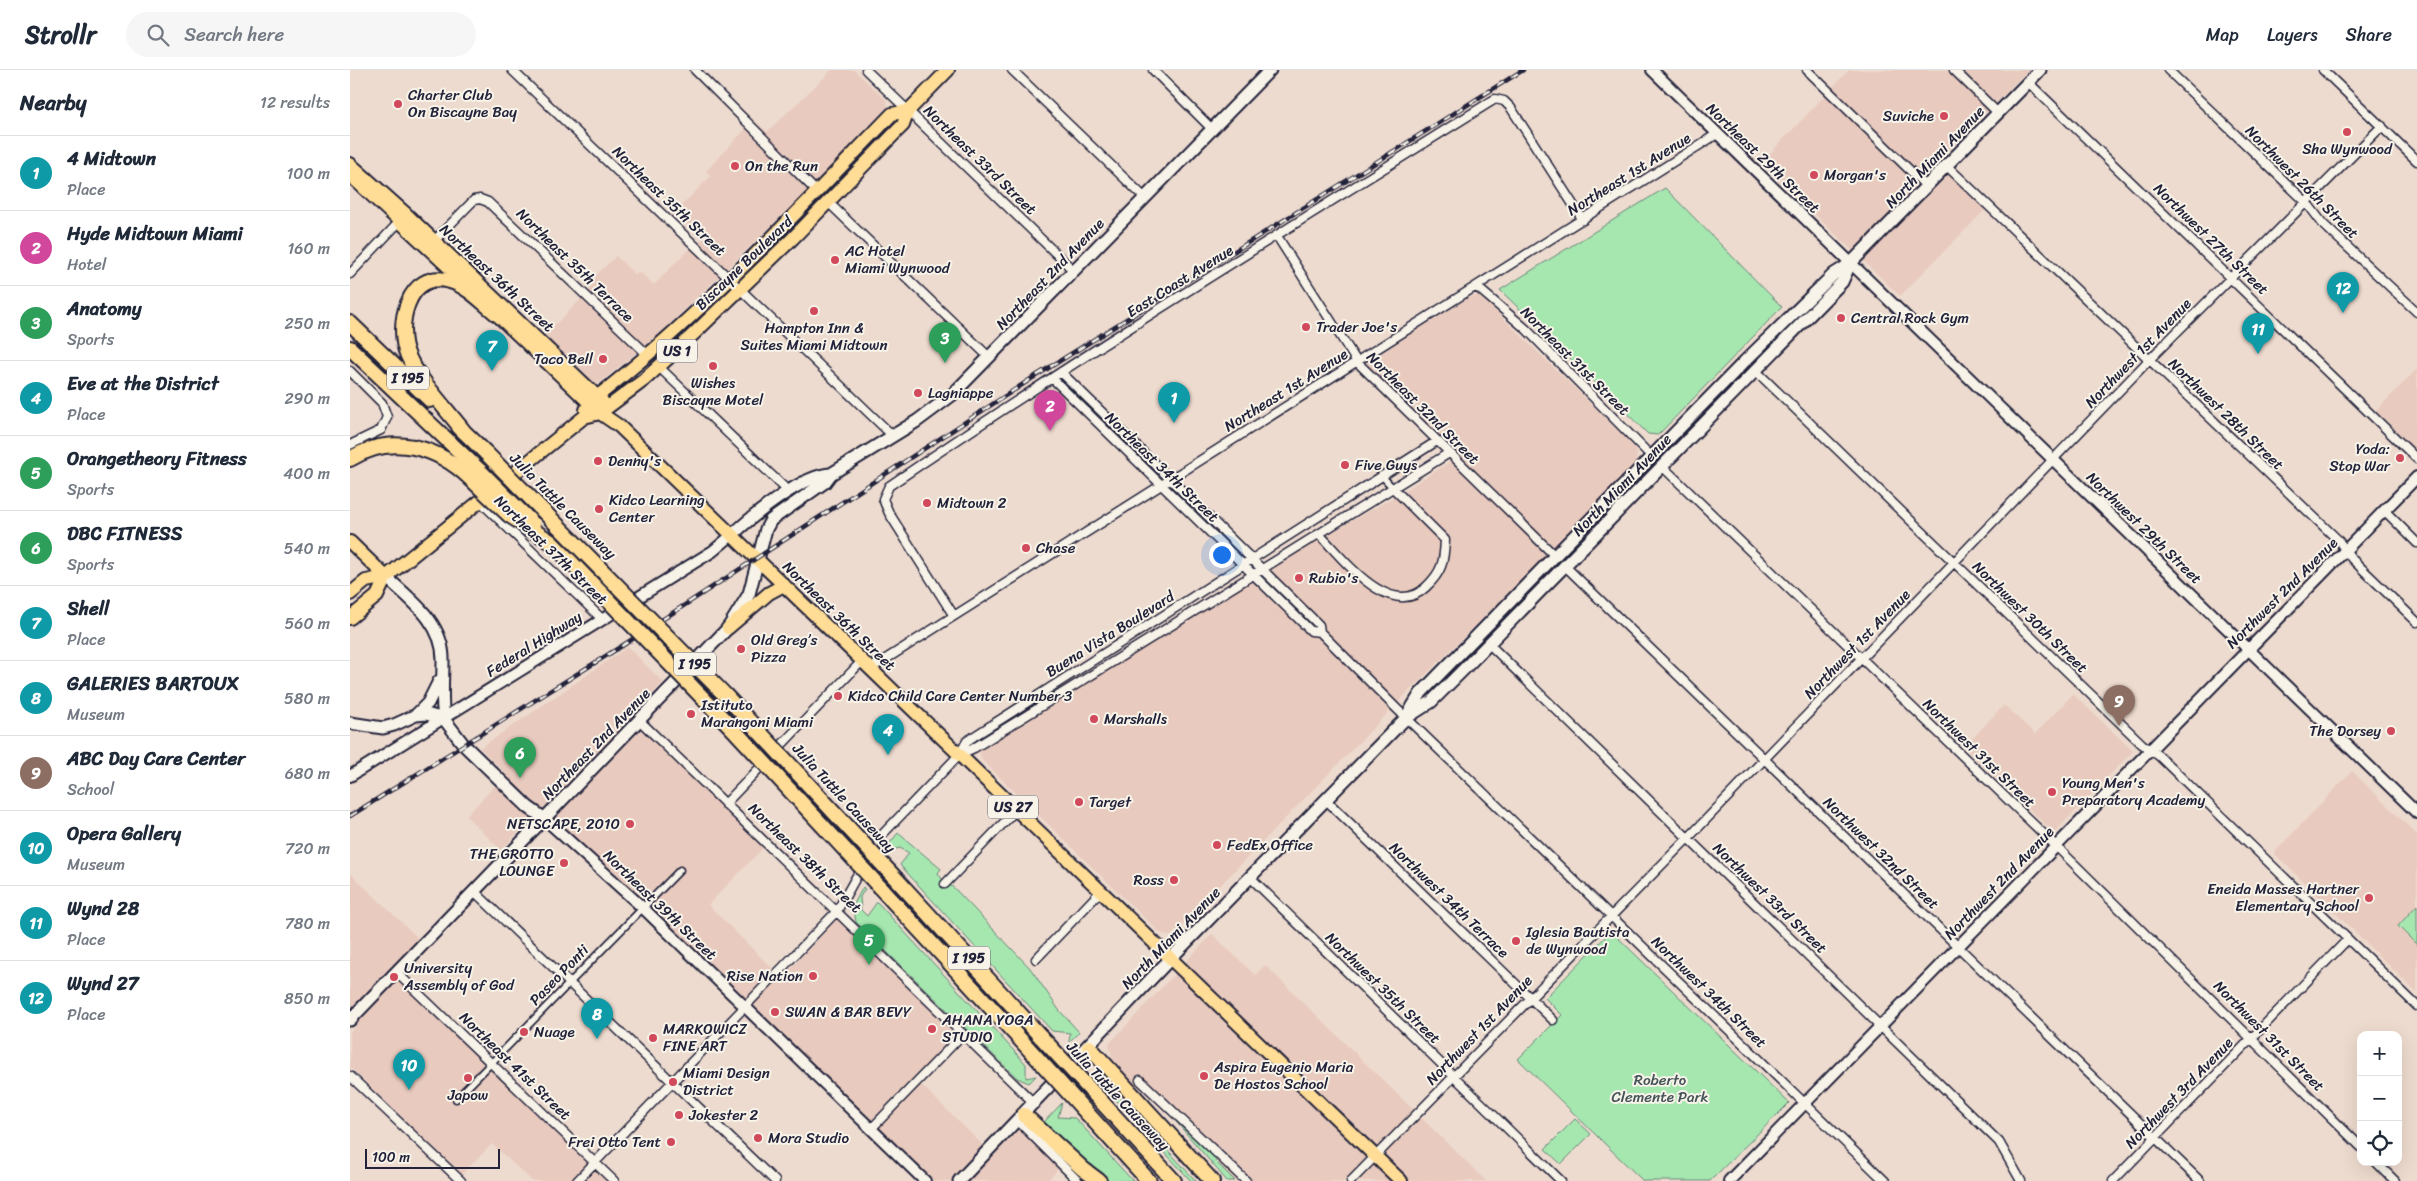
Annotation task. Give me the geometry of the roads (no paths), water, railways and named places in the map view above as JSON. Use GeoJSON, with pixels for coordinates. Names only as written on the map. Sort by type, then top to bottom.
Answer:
{"type":"FeatureCollection","features":[{"type":"Feature","properties":{"kind":"highway"},"geometry":{"type":"LineString","coordinates":[[465,433],[415,369],[408,356],[402,330],[405,311],[408,301],[418,288],[431,281],[441,280],[459,285],[497,314]]}},
{"type":"Feature","properties":{"kind":"highway","name":"Julia Tuttle Causeway"},"geometry":{"type":"LineString","coordinates":[[350,323],[487,454],[725,695],[1174,1181]]}},
{"type":"Feature","properties":{"kind":"highway","name":"I 195"},"geometry":{"type":"LineString","coordinates":[[350,348],[476,475],[551,542],[726,722],[1149,1181]]}},
{"type":"Feature","properties":{"kind":"highway"},"geometry":{"type":"LineString","coordinates":[[350,459],[375,446],[406,444],[427,450],[476,475]]}},
{"type":"Feature","properties":{"kind":"highway"},"geometry":{"type":"LineString","coordinates":[[1089,1047],[1212,1181]]}},
{"type":"Feature","properties":{"kind":"highway"},"geometry":{"type":"LineString","coordinates":[[1021,1118],[1099,1181]]}},
{"type":"Feature","properties":{"kind":"main road","name":"Biscayne Boulevard"},"geometry":{"type":"LineString","coordinates":[[350,618],[377,596],[386,577],[480,500],[584,417],[604,410],[659,367],[828,202],[903,125],[908,111],[948,70]]}},
{"type":"Feature","properties":{"kind":"main road","name":"Northeast 2nd Avenue"},"geometry":{"type":"LineString","coordinates":[[350,1020],[728,628],[749,594],[766,528],[771,520],[825,482],[831,474],[944,402],[990,358],[1270,70]]}},
{"type":"Feature","properties":{"kind":"main road","name":"North Miami Avenue"},"geometry":{"type":"LineString","coordinates":[[1406,718],[1421,693],[1722,385],[1834,274],[1850,264],[2040,70]]}},
{"type":"Feature","properties":{"kind":"main road","name":"Biscayne Boulevard"},"geometry":{"type":"LineString","coordinates":[[593,400],[648,355],[729,278],[817,192],[892,114],[908,111]]}},
{"type":"Feature","properties":{"kind":"main road","name":"Northeast 36th Street"},"geometry":{"type":"LineString","coordinates":[[350,164],[497,314],[604,410],[1171,958]]}},
{"type":"Feature","properties":{"kind":"main road","name":"Northeast 36th Street"},"geometry":{"type":"LineString","coordinates":[[350,175],[434,241],[593,400]]}},
{"type":"Feature","properties":{"kind":"main road","name":"North Miami Avenue"},"geometry":{"type":"LineString","coordinates":[[959,1181],[1089,1047],[1171,958],[1406,718],[1431,702],[1489,644],[1842,282],[1850,264]]}},
{"type":"Feature","properties":{"kind":"main road"},"geometry":{"type":"LineString","coordinates":[[1662,466],[1668,450],[1700,418],[1722,385]]}},
{"type":"Feature","properties":{"kind":"main road"},"geometry":{"type":"LineString","coordinates":[[584,417],[593,400]]}},
{"type":"Feature","properties":{"kind":"main road"},"geometry":{"type":"LineString","coordinates":[[1580,550],[1594,525],[1646,473],[1652,457]]}},
{"type":"Feature","properties":{"kind":"main road","name":"Northeast 2nd Avenue"},"geometry":{"type":"LineString","coordinates":[[732,535],[765,506],[820,474],[831,474]]}},
{"type":"Feature","properties":{"kind":"main road"},"geometry":{"type":"LineString","coordinates":[[350,542],[428,618],[436,629],[443,653],[441,698],[444,719],[426,714],[416,715],[383,728],[350,723]]}},
{"type":"Feature","properties":{"kind":"main road"},"geometry":{"type":"LineString","coordinates":[[1464,669],[1476,647],[1548,572],[1555,556]]}},
{"type":"Feature","properties":{"kind":"main road","name":"Biscayne Boulevard"},"geometry":{"type":"LineString","coordinates":[[350,594],[366,581],[386,577]]}},
{"type":"Feature","properties":{"kind":"main road"},"geometry":{"type":"LineString","coordinates":[[728,628],[769,593],[784,585]]}},
{"type":"Feature","properties":{"kind":"main road"},"geometry":{"type":"LineString","coordinates":[[416,715],[428,703],[443,672]]}},
{"type":"Feature","properties":{"kind":"main road","name":"Northeast 39th Street"},"geometry":{"type":"LineString","coordinates":[[444,719],[464,745],[528,807],[544,819]]}},
{"type":"Feature","properties":{"kind":"main road","name":"US 27"},"geometry":{"type":"LineString","coordinates":[[1171,958],[1401,1181]]}},
{"type":"Feature","properties":{"kind":"street","name":"Northeast 35th Street"},"geometry":{"type":"LineString","coordinates":[[512,70],[893,436]]}},
{"type":"Feature","properties":{"kind":"street"},"geometry":{"type":"LineString","coordinates":[[695,70],[817,192]]}},
{"type":"Feature","properties":{"kind":"street","name":"Northeast 33rd Street"},"geometry":{"type":"LineString","coordinates":[[866,70],[1074,271]]}},
{"type":"Feature","properties":{"kind":"street"},"geometry":{"type":"LineString","coordinates":[[1012,70],[1145,198]]}},
{"type":"Feature","properties":{"kind":"street"},"geometry":{"type":"LineString","coordinates":[[1153,70],[1212,129]]}},
{"type":"Feature","properties":{"kind":"street"},"geometry":{"type":"LineString","coordinates":[[1807,70],[1927,187]]}},
{"type":"Feature","properties":{"kind":"street"},"geometry":{"type":"LineString","coordinates":[[1954,70],[1998,113]]}},
{"type":"Feature","properties":{"kind":"street","name":"Northwest 26th Street"},"geometry":{"type":"LineString","coordinates":[[2168,70],[2307,203],[2323,224],[2417,312]]}},
{"type":"Feature","properties":{"kind":"street"},"geometry":{"type":"LineString","coordinates":[[2322,70],[2417,161]]}},
{"type":"Feature","properties":{"kind":"street","name":"Northeast 29th Street"},"geometry":{"type":"LineString","coordinates":[[1652,71],[1850,264]]}},
{"type":"Feature","properties":{"kind":"street","name":"Northwest 27th Street"},"geometry":{"type":"LineString","coordinates":[[2028,82],[2417,459]]}},
{"type":"Feature","properties":{"kind":"street","name":"East Coast Avenue"},"geometry":{"type":"LineString","coordinates":[[954,616],[889,513],[883,499],[889,486],[1061,372],[1277,236],[1495,99],[1504,101],[1511,108],[1583,220]]}},
{"type":"Feature","properties":{"kind":"street","name":"Northwest 1st Avenue"},"geometry":{"type":"LineString","coordinates":[[1351,1181],[1688,838],[2054,461],[2149,360],[2382,126]]}},
{"type":"Feature","properties":{"kind":"street","name":"Northeast 1st Avenue"},"geometry":{"type":"LineString","coordinates":[[725,804],[866,665],[954,616],[1717,134]]}},
{"type":"Feature","properties":{"kind":"street","name":"Northwest 28th Street"},"geometry":{"type":"LineString","coordinates":[[1947,166],[2338,540],[2352,559],[2417,622]]}},
{"type":"Feature","properties":{"kind":"street","name":"Northeast 35th Terrace"},"geometry":{"type":"LineString","coordinates":[[434,241],[471,203],[480,199],[496,208],[648,355]]}},
{"type":"Feature","properties":{"kind":"street"},"geometry":{"type":"LineString","coordinates":[[828,202],[990,358]]}},
{"type":"Feature","properties":{"kind":"street"},"geometry":{"type":"LineString","coordinates":[[350,274],[403,218]]}},
{"type":"Feature","properties":{"kind":"street","name":"Northeast 32nd Street"},"geometry":{"type":"LineString","coordinates":[[1277,236],[1357,362],[1555,556]]}},
{"type":"Feature","properties":{"kind":"street","name":"Northwest 29th Street"},"geometry":{"type":"LineString","coordinates":[[1850,264],[2417,813]]}},
{"type":"Feature","properties":{"kind":"street","name":"Northeast 31st Street"},"geometry":{"type":"LineString","coordinates":[[1477,286],[1526,329],[1652,457]]}},
{"type":"Feature","properties":{"kind":"street"},"geometry":{"type":"LineString","coordinates":[[659,367],[789,492]]}},
{"type":"Feature","properties":{"kind":"street","name":"Northwest 30th Street"},"geometry":{"type":"LineString","coordinates":[[1755,370],[2417,1006]]}},
{"type":"Feature","properties":{"kind":"street"},"geometry":{"type":"LineString","coordinates":[[350,371],[382,403],[387,417],[381,430],[350,445]]}},
{"type":"Feature","properties":{"kind":"street","name":"Northeast 34th Street"},"geometry":{"type":"LineString","coordinates":[[1061,372],[1319,625],[1320,632],[1406,718]]}},
{"type":"Feature","properties":{"kind":"street","name":"Northeast 34th Street"},"geometry":{"type":"LineString","coordinates":[[1052,378],[1311,632],[1320,632]]}},
{"type":"Feature","properties":{"kind":"street","name":"Buena Vista Boulevard"},"geometry":{"type":"LineString","coordinates":[[959,755],[967,741],[976,734],[1253,560],[1381,475],[1437,441]]}},
{"type":"Feature","properties":{"kind":"street","name":"Buena Vista Boulevard"},"geometry":{"type":"LineString","coordinates":[[959,755],[974,748],[1449,453]]}},
{"type":"Feature","properties":{"kind":"street","name":"Northwest 31st Street"},"geometry":{"type":"LineString","coordinates":[[1662,466],[2056,846],[2357,1143]]}},
{"type":"Feature","properties":{"kind":"street"},"geometry":{"type":"LineString","coordinates":[[1319,534],[1371,587],[1383,594],[1405,597],[1420,594],[1437,577],[1444,560],[1445,540],[1381,475]]}},
{"type":"Feature","properties":{"kind":"street","name":"Northwest 2nd Avenue"},"geometry":{"type":"LineString","coordinates":[[1729,1181],[2417,476]]}},
{"type":"Feature","properties":{"kind":"street","name":"Northeast 37th Street"},"geometry":{"type":"LineString","coordinates":[[480,500],[602,619]]}},
{"type":"Feature","properties":{"kind":"street"},"geometry":{"type":"LineString","coordinates":[[2384,510],[2417,543]]}},
{"type":"Feature","properties":{"kind":"street","name":"Federal Highway"},"geometry":{"type":"LineString","coordinates":[[350,776],[713,551],[732,535]]}},
{"type":"Feature","properties":{"kind":"street","name":"Northwest 32nd Street"},"geometry":{"type":"LineString","coordinates":[[1565,566],[2200,1181]]}},
{"type":"Feature","properties":{"kind":"street","name":"Northwest 33rd Street"},"geometry":{"type":"LineString","coordinates":[[1489,644],[1882,1025],[1999,1142],[2021,1181]]}},
{"type":"Feature","properties":{"kind":"street","name":"Northwest 34th Street"},"geometry":{"type":"LineString","coordinates":[[1406,718],[1885,1181]]}},
{"type":"Feature","properties":{"kind":"street","name":"Northeast 38th Street"},"geometry":{"type":"LineString","coordinates":[[639,720],[1034,1104]]}},
{"type":"Feature","properties":{"kind":"street"},"geometry":{"type":"LineString","coordinates":[[577,1181],[594,1161],[837,912],[877,840],[959,755]]}},
{"type":"Feature","properties":{"kind":"street","name":"Northwest 34th Terrace"},"geometry":{"type":"LineString","coordinates":[[1326,800],[1553,1020]]}},
{"type":"Feature","properties":{"kind":"street"},"geometry":{"type":"LineString","coordinates":[[945,884],[1016,810]]}},
{"type":"Feature","properties":{"kind":"street","name":"Northeast 39th Street"},"geometry":{"type":"LineString","coordinates":[[544,819],[642,907],[925,1181]]}},
{"type":"Feature","properties":{"kind":"street","name":"Paseo Ponti"},"geometry":{"type":"LineString","coordinates":[[456,1099],[680,870]]}},
{"type":"Feature","properties":{"kind":"street","name":"Northwest 35th Street"},"geometry":{"type":"LineString","coordinates":[[1250,877],[1561,1181]]}},
{"type":"Feature","properties":{"kind":"street"},"geometry":{"type":"LineString","coordinates":[[474,892],[775,1181]]}},
{"type":"Feature","properties":{"kind":"street"},"geometry":{"type":"LineString","coordinates":[[1036,959],[1101,892]]}},
{"type":"Feature","properties":{"kind":"street","name":"Northwest 3rd Avenue"},"geometry":{"type":"LineString","coordinates":[[2113,1181],[2348,938]]}},
{"type":"Feature","properties":{"kind":"street","name":"Northeast 41st Street"},"geometry":{"type":"LineString","coordinates":[[396,972],[614,1181]]}},
{"type":"Feature","properties":{"kind":"street"},"geometry":{"type":"LineString","coordinates":[[871,1129],[963,1034]]}},
{"type":"Feature","properties":{"kind":"street"},"geometry":{"type":"LineString","coordinates":[[350,1076],[460,1181]]}},
{"type":"Feature","properties":{"kind":"street"},"geometry":{"type":"LineString","coordinates":[[1140,1080],[1246,1181]]}},
{"type":"Feature","properties":{"kind":"street"},"geometry":{"type":"LineString","coordinates":[[1021,1118],[1078,1181]]}},
{"type":"Feature","properties":{"kind":"street"},"geometry":{"type":"LineString","coordinates":[[2380,1166],[2395,1181]]}},
{"type":"Feature","properties":{"kind":"railway"},"geometry":{"type":"LineString","coordinates":[[350,816],[625,644],[1031,379],[1523,70]]}},
{"type":"Feature","properties":{"kind":"place","name":"Charter Club On Biscayne Bay"},"geometry":{"type":"Point","coordinates":[398,104]}},
{"type":"Feature","properties":{"kind":"place","name":"Suviche"},"geometry":{"type":"Point","coordinates":[1944,116]}},
{"type":"Feature","properties":{"kind":"place","name":"Sha Wynwood"},"geometry":{"type":"Point","coordinates":[2347,132]}},
{"type":"Feature","properties":{"kind":"place","name":"On the Run"},"geometry":{"type":"Point","coordinates":[735,166]}},
{"type":"Feature","properties":{"kind":"place","name":"Morgan's"},"geometry":{"type":"Point","coordinates":[1814,175]}},
{"type":"Feature","properties":{"kind":"place","name":"AC Hotel Miami Wynwood"},"geometry":{"type":"Point","coordinates":[835,260]}},
{"type":"Feature","properties":{"kind":"place","name":"Hampton Inn & Suites Miami Midtown"},"geometry":{"type":"Point","coordinates":[814,311]}},
{"type":"Feature","properties":{"kind":"place","name":"Wynd 27"},"geometry":{"type":"Point","coordinates":[2343,313]}},
{"type":"Feature","properties":{"kind":"place","name":"Central Rock Gym"},"geometry":{"type":"Point","coordinates":[1841,318]}},
{"type":"Feature","properties":{"kind":"place","name":"Trader Joe's"},"geometry":{"type":"Point","coordinates":[1306,327]}},
{"type":"Feature","properties":{"kind":"place","name":"Wynd 28"},"geometry":{"type":"Point","coordinates":[2258,354]}},
{"type":"Feature","properties":{"kind":"place","name":"Taco Bell"},"geometry":{"type":"Point","coordinates":[603,359]}},
{"type":"Feature","properties":{"kind":"place","name":"Anatomy"},"geometry":{"type":"Point","coordinates":[945,363]}},
{"type":"Feature","properties":{"kind":"place","name":"Wishes Biscayne Motel"},"geometry":{"type":"Point","coordinates":[713,366]}},
{"type":"Feature","properties":{"kind":"place","name":"Shell"},"geometry":{"type":"Point","coordinates":[492,371]}},
{"type":"Feature","properties":{"kind":"place","name":"Lagniappe"},"geometry":{"type":"Point","coordinates":[918,393]}},
{"type":"Feature","properties":{"kind":"place","name":"4 Midtown"},"geometry":{"type":"Point","coordinates":[1174,423]}},
{"type":"Feature","properties":{"kind":"place","name":"Hyde Midtown Miami"},"geometry":{"type":"Point","coordinates":[1050,431]}},
{"type":"Feature","properties":{"kind":"place","name":"Yoda: Stop War"},"geometry":{"type":"Point","coordinates":[2400,458]}},
{"type":"Feature","properties":{"kind":"place","name":"Denny's"},"geometry":{"type":"Point","coordinates":[598,461]}},
{"type":"Feature","properties":{"kind":"place","name":"Five Guys"},"geometry":{"type":"Point","coordinates":[1345,465]}},
{"type":"Feature","properties":{"kind":"place","name":"Midtown 2"},"geometry":{"type":"Point","coordinates":[927,503]}},
{"type":"Feature","properties":{"kind":"place","name":"Kidco Learning Center"},"geometry":{"type":"Point","coordinates":[599,509]}},
{"type":"Feature","properties":{"kind":"place","name":"Chase"},"geometry":{"type":"Point","coordinates":[1026,548]}},
{"type":"Feature","properties":{"kind":"place","name":"Rubio's"},"geometry":{"type":"Point","coordinates":[1299,578]}},
{"type":"Feature","properties":{"kind":"place","name":"Old Greg’s Pizza"},"geometry":{"type":"Point","coordinates":[741,649]}},
{"type":"Feature","properties":{"kind":"place","name":"Kidco Child Care Center Number 3"},"geometry":{"type":"Point","coordinates":[838,696]}},
{"type":"Feature","properties":{"kind":"place","name":"Istituto Marangoni Miami"},"geometry":{"type":"Point","coordinates":[691,714]}},
{"type":"Feature","properties":{"kind":"place","name":"Marshalls"},"geometry":{"type":"Point","coordinates":[1094,719]}},
{"type":"Feature","properties":{"kind":"place","name":"ABC Day Care Center"},"geometry":{"type":"Point","coordinates":[2119,726]}},
{"type":"Feature","properties":{"kind":"place","name":"The Dorsey"},"geometry":{"type":"Point","coordinates":[2391,731]}},
{"type":"Feature","properties":{"kind":"place","name":"Eve at the District"},"geometry":{"type":"Point","coordinates":[888,755]}},
{"type":"Feature","properties":{"kind":"place","name":"DBC FITNESS"},"geometry":{"type":"Point","coordinates":[520,778]}},
{"type":"Feature","properties":{"kind":"place","name":"Young Men's Preparatory Academy"},"geometry":{"type":"Point","coordinates":[2052,792]}},
{"type":"Feature","properties":{"kind":"place","name":"Target"},"geometry":{"type":"Point","coordinates":[1079,802]}},
{"type":"Feature","properties":{"kind":"place","name":"NETSCAPE, 2010"},"geometry":{"type":"Point","coordinates":[630,824]}},
{"type":"Feature","properties":{"kind":"place","name":"FedEx Office"},"geometry":{"type":"Point","coordinates":[1217,845]}},
{"type":"Feature","properties":{"kind":"place","name":"THE GROTTO LOUNGE"},"geometry":{"type":"Point","coordinates":[564,863]}},
{"type":"Feature","properties":{"kind":"place","name":"Ross"},"geometry":{"type":"Point","coordinates":[1174,880]}},
{"type":"Feature","properties":{"kind":"place","name":"Eneida Masses Hartner Elementary School"},"geometry":{"type":"Point","coordinates":[2369,898]}},
{"type":"Feature","properties":{"kind":"place","name":"Iglesia Bautista de Wynwood"},"geometry":{"type":"Point","coordinates":[1516,941]}},
{"type":"Feature","properties":{"kind":"place","name":"Orangetheory Fitness"},"geometry":{"type":"Point","coordinates":[869,965]}},
{"type":"Feature","properties":{"kind":"place","name":"Rise Nation"},"geometry":{"type":"Point","coordinates":[813,976]}},
{"type":"Feature","properties":{"kind":"place","name":"University Assembly of God"},"geometry":{"type":"Point","coordinates":[394,977]}},
{"type":"Feature","properties":{"kind":"place","name":"SWAN & BAR BEVY"},"geometry":{"type":"Point","coordinates":[775,1012]}},
{"type":"Feature","properties":{"kind":"place","name":"AHANA YOGA STUDIO"},"geometry":{"type":"Point","coordinates":[932,1029]}},
{"type":"Feature","properties":{"kind":"place","name":"Nuage"},"geometry":{"type":"Point","coordinates":[524,1032]}},
{"type":"Feature","properties":{"kind":"place","name":"MARKOWICZ FINE ART"},"geometry":{"type":"Point","coordinates":[653,1038]}},
{"type":"Feature","properties":{"kind":"place","name":"GALERIES BARTOUX"},"geometry":{"type":"Point","coordinates":[597,1039]}},
{"type":"Feature","properties":{"kind":"place","name":"Aspira Eugenio Maria De Hostos School"},"geometry":{"type":"Point","coordinates":[1204,1076]}},
{"type":"Feature","properties":{"kind":"place","name":"Japow"},"geometry":{"type":"Point","coordinates":[468,1078]}},
{"type":"Feature","properties":{"kind":"place","name":"Miami Design District"},"geometry":{"type":"Point","coordinates":[673,1082]}},
{"type":"Feature","properties":{"kind":"place","name":"Opera Gallery"},"geometry":{"type":"Point","coordinates":[409,1090]}},
{"type":"Feature","properties":{"kind":"place","name":"Jokester 2"},"geometry":{"type":"Point","coordinates":[679,1115]}},
{"type":"Feature","properties":{"kind":"place","name":"Mora Studio"},"geometry":{"type":"Point","coordinates":[758,1138]}},
{"type":"Feature","properties":{"kind":"place","name":"Frei Otto Tent"},"geometry":{"type":"Point","coordinates":[671,1142]}},
{"type":"Feature","properties":{"kind":"park label","name":"Roberto Clemente Park"},"geometry":{"type":"Point","coordinates":[1660,1088]}}]}
